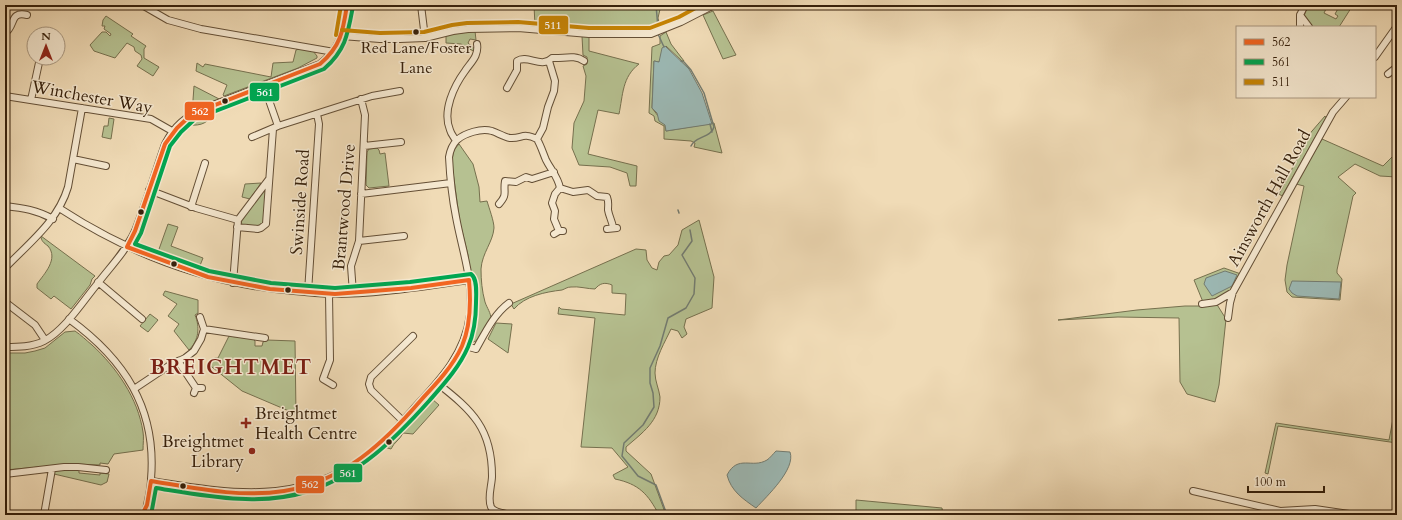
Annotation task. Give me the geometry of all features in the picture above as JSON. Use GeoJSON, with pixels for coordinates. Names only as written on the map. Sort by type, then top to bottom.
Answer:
{"type":"FeatureCollection","features":[{"type":"Feature","properties":{"kind":"street"},"geometry":{"type":"LineString","coordinates":[[142,5],[163,18],[201,29],[334,52]]}},
{"type":"Feature","properties":{"kind":"street"},"geometry":{"type":"LineString","coordinates":[[5,347],[29,346],[45,340],[54,334],[69,319],[127,246],[135,231],[165,144],[172,131],[180,122],[192,114],[320,64],[334,52],[339,44],[342,36],[347,5]]}},
{"type":"Feature","properties":{"kind":"street"},"geometry":{"type":"LineString","coordinates":[[421,5],[425,38]]}},
{"type":"Feature","properties":{"kind":"street"},"geometry":{"type":"LineString","coordinates":[[342,36],[380,39],[425,38],[453,31],[484,28],[518,28],[592,34],[652,34],[714,5]]}},
{"type":"Feature","properties":{"kind":"street"},"geometry":{"type":"LineString","coordinates":[[1300,26],[1300,15],[1305,5]]}},
{"type":"Feature","properties":{"kind":"street"},"geometry":{"type":"LineString","coordinates":[[5,33],[10,29],[16,16],[19,14],[27,15]]}},
{"type":"Feature","properties":{"kind":"street"},"geometry":{"type":"LineString","coordinates":[[1300,15],[1308,26]]}},
{"type":"Feature","properties":{"kind":"street"},"geometry":{"type":"LineString","coordinates":[[1376,56],[1397,26]]}},
{"type":"Feature","properties":{"kind":"street"},"geometry":{"type":"LineString","coordinates":[[456,141],[449,129],[448,116],[450,101],[460,79],[477,53],[477,44]]}},
{"type":"Feature","properties":{"kind":"street"},"geometry":{"type":"LineString","coordinates":[[506,90],[517,70],[517,61],[521,59],[542,63],[549,61],[552,58],[570,57],[580,58],[584,61]]}},
{"type":"Feature","properties":{"kind":"street"},"geometry":{"type":"LineString","coordinates":[[537,139],[543,128],[554,91],[555,82],[549,61]]}},
{"type":"Feature","properties":{"kind":"street"},"geometry":{"type":"LineString","coordinates":[[32,100],[38,66]]}},
{"type":"Feature","properties":{"kind":"street"},"geometry":{"type":"LineString","coordinates":[[1388,74],[1397,67]]}},
{"type":"Feature","properties":{"kind":"street"},"geometry":{"type":"LineString","coordinates":[[237,227],[258,229],[266,224],[269,179],[276,127],[264,86]]}},
{"type":"Feature","properties":{"kind":"street"},"geometry":{"type":"LineString","coordinates":[[256,138],[276,127],[361,99],[400,91]]}},
{"type":"Feature","properties":{"kind":"street","name":"Winchester Way"},"geometry":{"type":"LineString","coordinates":[[5,96],[151,119],[172,131]]}},
{"type":"Feature","properties":{"kind":"street","name":"Ainsworth Hall Road"},"geometry":{"type":"LineString","coordinates":[[1228,318],[1233,292],[1333,112],[1345,98]]}},
{"type":"Feature","properties":{"kind":"street","name":"Brantwood Drive"},"geometry":{"type":"LineString","coordinates":[[353,293],[351,262],[359,241],[364,146],[365,115],[361,99]]}},
{"type":"Feature","properties":{"kind":"street"},"geometry":{"type":"LineString","coordinates":[[5,268],[53,219],[64,198],[68,187],[82,108]]}},
{"type":"Feature","properties":{"kind":"street","name":"Swinside Road"},"geometry":{"type":"LineString","coordinates":[[308,292],[319,124],[317,114]]}},
{"type":"Feature","properties":{"kind":"street"},"geometry":{"type":"LineString","coordinates":[[151,481],[236,492],[273,492],[300,487],[328,478],[347,468],[364,457],[403,421],[451,366],[462,346],[470,315],[469,280],[465,254],[456,218],[451,182],[449,157],[451,149],[456,141],[466,135],[484,130],[493,131],[511,138],[524,135],[537,139],[542,147],[546,160],[559,180],[560,188],[555,194],[552,203],[554,219],[559,232]]}},
{"type":"Feature","properties":{"kind":"street"},"geometry":{"type":"LineString","coordinates":[[364,146],[401,142]]}},
{"type":"Feature","properties":{"kind":"street"},"geometry":{"type":"LineString","coordinates":[[382,144],[382,151]]}},
{"type":"Feature","properties":{"kind":"street"},"geometry":{"type":"LineString","coordinates":[[73,159],[106,166]]}},
{"type":"Feature","properties":{"kind":"street"},"geometry":{"type":"LineString","coordinates":[[191,207],[205,163]]}},
{"type":"Feature","properties":{"kind":"street"},"geometry":{"type":"LineString","coordinates":[[498,206],[506,193],[503,180],[516,182],[526,177],[532,179],[554,172]]}},
{"type":"Feature","properties":{"kind":"street"},"geometry":{"type":"LineString","coordinates":[[233,283],[238,220],[269,179]]}},
{"type":"Feature","properties":{"kind":"street"},"geometry":{"type":"LineString","coordinates":[[361,194],[451,182]]}},
{"type":"Feature","properties":{"kind":"street"},"geometry":{"type":"LineString","coordinates":[[560,188],[573,192],[588,190],[597,196],[608,197],[608,208],[612,228]]}},
{"type":"Feature","properties":{"kind":"street"},"geometry":{"type":"LineString","coordinates":[[149,190],[191,207],[238,220]]}},
{"type":"Feature","properties":{"kind":"street"},"geometry":{"type":"LineString","coordinates":[[5,206],[42,212],[53,219]]}},
{"type":"Feature","properties":{"kind":"street"},"geometry":{"type":"LineString","coordinates":[[59,208],[81,222],[127,246],[189,271],[233,283],[270,289],[329,294],[411,288],[469,280]]}},
{"type":"Feature","properties":{"kind":"street"},"geometry":{"type":"LineString","coordinates":[[359,241],[404,236]]}},
{"type":"Feature","properties":{"kind":"street"},"geometry":{"type":"LineString","coordinates":[[98,282],[143,318]]}},
{"type":"Feature","properties":{"kind":"street"},"geometry":{"type":"LineString","coordinates":[[1202,304],[1216,302],[1233,292]]}},
{"type":"Feature","properties":{"kind":"street"},"geometry":{"type":"LineString","coordinates":[[329,294],[330,360],[323,379],[333,386]]}},
{"type":"Feature","properties":{"kind":"street"},"geometry":{"type":"LineString","coordinates":[[5,302],[35,325],[45,340]]}},
{"type":"Feature","properties":{"kind":"street"},"geometry":{"type":"LineString","coordinates":[[462,346],[476,349],[497,315],[509,302]]}},
{"type":"Feature","properties":{"kind":"street"},"geometry":{"type":"LineString","coordinates":[[134,390],[170,365],[185,358],[194,351],[201,339],[204,329],[200,317]]}},
{"type":"Feature","properties":{"kind":"street"},"geometry":{"type":"LineString","coordinates":[[69,319],[105,350],[115,361],[134,390],[146,416],[152,452],[151,481],[146,515]]}},
{"type":"Feature","properties":{"kind":"street"},"geometry":{"type":"LineString","coordinates":[[204,329],[261,339]]}},
{"type":"Feature","properties":{"kind":"street"},"geometry":{"type":"LineString","coordinates":[[403,421],[371,390],[369,384],[371,377],[396,348],[412,336]]}},
{"type":"Feature","properties":{"kind":"street"},"geometry":{"type":"LineString","coordinates":[[178,361],[197,390]]}},
{"type":"Feature","properties":{"kind":"street"},"geometry":{"type":"LineString","coordinates":[[437,383],[457,398],[477,420],[490,448],[492,464],[491,506],[495,510],[511,515]]}},
{"type":"Feature","properties":{"kind":"street"},"geometry":{"type":"LineString","coordinates":[[5,474],[64,467],[106,470]]}},
{"type":"Feature","properties":{"kind":"street"},"geometry":{"type":"LineString","coordinates":[[44,515],[52,469]]}},
{"type":"Feature","properties":{"kind":"street"},"geometry":{"type":"LineString","coordinates":[[1193,491],[1280,511],[1315,509],[1356,515]]}},
{"type":"Feature","properties":{"kind":"street"},"geometry":{"type":"LineString","coordinates":[[142,515],[147,505]]}},
{"type":"Feature","properties":{"kind":"green space"},"geometry":{"type":"Polygon","coordinates":[[[534,5],[661,5],[658,18],[660,27],[646,30],[616,31],[579,30],[535,26],[534,5]]]}},
{"type":"Feature","properties":{"kind":"green space"},"geometry":{"type":"Polygon","coordinates":[[[1308,5],[1328,5],[1324,13],[1336,19],[1338,16],[1335,14],[1340,5],[1353,5],[1340,26],[1312,26],[1304,16],[1308,5]]]}},
{"type":"Feature","properties":{"kind":"green space"},"geometry":{"type":"Polygon","coordinates":[[[713,11],[736,55],[723,59],[703,15],[713,11]]]}},
{"type":"Feature","properties":{"kind":"green space"},"geometry":{"type":"Polygon","coordinates":[[[106,16],[133,34],[131,36],[146,46],[144,49],[144,58],[159,67],[153,76],[137,66],[142,59],[141,55],[135,51],[134,47],[127,43],[115,58],[94,51],[90,45],[102,32],[106,32],[110,36],[111,34],[104,29],[105,26],[102,26],[103,20],[106,16]]]}},
{"type":"Feature","properties":{"kind":"green space"},"geometry":{"type":"Polygon","coordinates":[[[475,31],[476,40],[470,39],[468,43],[475,49],[475,52],[461,44],[446,43],[446,35],[475,31]]]}},
{"type":"Feature","properties":{"kind":"green space"},"geometry":{"type":"Polygon","coordinates":[[[666,32],[671,44],[684,61],[682,61],[666,46],[659,62],[654,61],[652,108],[665,125],[666,131],[714,123],[722,153],[694,147],[695,143],[691,141],[664,139],[664,126],[655,121],[654,116],[649,113],[652,47],[660,44],[660,36],[666,32]]]}},
{"type":"Feature","properties":{"kind":"green space"},"geometry":{"type":"Polygon","coordinates":[[[582,36],[589,36],[589,51],[639,64],[633,69],[626,81],[619,114],[598,110],[588,154],[637,166],[636,186],[630,186],[627,173],[610,167],[579,165],[572,148],[574,123],[584,101],[586,76],[583,66],[587,64],[587,57],[583,55],[582,36]]]}},
{"type":"Feature","properties":{"kind":"green space"},"geometry":{"type":"Polygon","coordinates":[[[296,50],[313,51],[317,58],[298,68],[224,96],[223,95],[227,85],[196,71],[197,63],[203,67],[205,64],[271,77],[273,63],[293,62],[296,50]]]}},
{"type":"Feature","properties":{"kind":"green space"},"geometry":{"type":"Polygon","coordinates":[[[194,86],[223,101],[192,114],[194,86]]]}},
{"type":"Feature","properties":{"kind":"green space"},"geometry":{"type":"Polygon","coordinates":[[[217,111],[204,123],[187,125],[201,117],[217,111]]]}},
{"type":"Feature","properties":{"kind":"green space"},"geometry":{"type":"Polygon","coordinates":[[[1325,116],[1326,118],[1282,196],[1279,194],[1306,138],[1325,116]]]}},
{"type":"Feature","properties":{"kind":"green space"},"geometry":{"type":"Polygon","coordinates":[[[109,118],[114,119],[111,139],[102,137],[104,126],[108,126],[109,118]]]}},
{"type":"Feature","properties":{"kind":"green space"},"geometry":{"type":"Polygon","coordinates":[[[1322,139],[1383,166],[1397,152],[1397,177],[1380,176],[1355,164],[1338,177],[1356,193],[1353,196],[1337,270],[1337,273],[1342,279],[1340,300],[1292,297],[1287,292],[1285,280],[1304,186],[1296,184],[1322,139]]]}},
{"type":"Feature","properties":{"kind":"green space"},"geometry":{"type":"Polygon","coordinates":[[[459,144],[473,164],[479,187],[480,202],[487,201],[494,228],[492,238],[483,258],[481,269],[483,294],[491,319],[476,341],[471,343],[467,341],[467,339],[472,288],[468,255],[460,223],[452,165],[453,151],[459,144]]]}},
{"type":"Feature","properties":{"kind":"green space"},"geometry":{"type":"Polygon","coordinates":[[[377,148],[380,154],[385,153],[389,186],[369,188],[366,185],[367,152],[369,149],[377,148]]]}},
{"type":"Feature","properties":{"kind":"green space"},"geometry":{"type":"Polygon","coordinates":[[[261,183],[250,199],[242,197],[245,184],[261,183]]]}},
{"type":"Feature","properties":{"kind":"green space"},"geometry":{"type":"Polygon","coordinates":[[[264,190],[266,190],[264,221],[259,226],[242,225],[241,220],[264,190]]]}},
{"type":"Feature","properties":{"kind":"green space"},"geometry":{"type":"Polygon","coordinates":[[[699,220],[714,277],[712,308],[686,319],[684,327],[687,334],[682,338],[678,331],[671,329],[655,367],[655,376],[660,397],[657,413],[649,426],[626,447],[626,451],[651,474],[666,515],[659,515],[651,501],[642,491],[637,487],[615,479],[613,475],[628,467],[612,448],[581,447],[595,318],[558,314],[559,307],[561,309],[625,315],[626,294],[612,293],[612,285],[605,283],[599,285],[595,289],[570,287],[562,290],[542,293],[524,301],[514,309],[511,304],[636,249],[646,250],[647,260],[652,268],[657,270],[659,262],[664,256],[669,255],[678,245],[682,230],[699,220]]]}},
{"type":"Feature","properties":{"kind":"green space"},"geometry":{"type":"Polygon","coordinates":[[[168,224],[178,227],[171,246],[203,258],[199,268],[158,252],[168,224]]]}},
{"type":"Feature","properties":{"kind":"green space"},"geometry":{"type":"Polygon","coordinates":[[[41,236],[95,276],[90,285],[71,309],[54,296],[51,299],[37,288],[37,284],[49,266],[52,256],[48,246],[42,241],[41,236]]]}},
{"type":"Feature","properties":{"kind":"green space"},"geometry":{"type":"Polygon","coordinates":[[[1224,268],[1241,274],[1230,291],[1213,300],[1203,302],[1194,280],[1224,268]]]}},
{"type":"Feature","properties":{"kind":"green space"},"geometry":{"type":"Polygon","coordinates":[[[165,291],[198,300],[198,313],[195,315],[198,324],[198,333],[195,342],[189,350],[174,331],[179,324],[168,316],[177,304],[163,295],[165,291]]]}},
{"type":"Feature","properties":{"kind":"green space"},"geometry":{"type":"Polygon","coordinates":[[[1216,303],[1226,319],[1219,385],[1215,402],[1187,394],[1180,382],[1179,318],[1118,317],[1058,320],[1137,310],[1185,306],[1207,306],[1216,303]]]}},
{"type":"Feature","properties":{"kind":"green space"},"geometry":{"type":"Polygon","coordinates":[[[150,314],[158,320],[148,332],[140,326],[150,314]]]}},
{"type":"Feature","properties":{"kind":"green space"},"geometry":{"type":"Polygon","coordinates":[[[496,323],[512,324],[508,353],[488,339],[496,323]]]}},
{"type":"Feature","properties":{"kind":"green space"},"geometry":{"type":"Polygon","coordinates":[[[75,331],[101,354],[125,384],[140,419],[143,434],[143,450],[114,454],[108,464],[73,464],[5,470],[5,353],[25,353],[45,348],[65,332],[75,331]]]}},
{"type":"Feature","properties":{"kind":"green space"},"geometry":{"type":"Polygon","coordinates":[[[229,336],[253,339],[255,341],[255,346],[262,346],[263,342],[267,340],[295,341],[296,414],[242,391],[207,363],[215,358],[218,358],[229,336]]]}},
{"type":"Feature","properties":{"kind":"green space"},"geometry":{"type":"Polygon","coordinates":[[[1397,398],[1397,411],[1392,440],[1397,440],[1397,443],[1278,426],[1268,474],[1265,473],[1276,423],[1389,440],[1397,398]]]}},
{"type":"Feature","properties":{"kind":"green space"},"geometry":{"type":"Polygon","coordinates":[[[432,399],[439,405],[413,434],[403,433],[391,449],[384,447],[432,399]]]}},
{"type":"Feature","properties":{"kind":"green space"},"geometry":{"type":"Polygon","coordinates":[[[60,467],[79,468],[79,473],[100,475],[100,473],[109,474],[107,482],[101,485],[54,474],[60,467]]]}},
{"type":"Feature","properties":{"kind":"green space"},"geometry":{"type":"Polygon","coordinates":[[[856,500],[942,508],[943,515],[856,515],[856,500]]]}},
{"type":"Feature","properties":{"kind":"water"},"geometry":{"type":"Polygon","coordinates":[[[665,46],[689,69],[702,93],[712,124],[666,131],[665,125],[659,121],[657,113],[652,108],[654,61],[659,62],[662,48],[665,46]]]}},
{"type":"Feature","properties":{"kind":"water"},"geometry":{"type":"Polygon","coordinates":[[[1225,271],[1237,275],[1232,286],[1212,296],[1204,284],[1206,278],[1225,271]]]}},
{"type":"Feature","properties":{"kind":"water"},"geometry":{"type":"Polygon","coordinates":[[[1292,281],[1341,282],[1339,299],[1297,296],[1289,289],[1292,281]]]}},
{"type":"Feature","properties":{"kind":"water"},"geometry":{"type":"Polygon","coordinates":[[[776,451],[790,452],[791,459],[789,466],[779,482],[756,508],[742,498],[731,486],[727,475],[736,465],[741,463],[761,462],[768,459],[776,451]]]}},
{"type":"Feature","properties":{"kind":"waterway"},"geometry":{"type":"LineString","coordinates":[[656,5],[658,28]]}},
{"type":"Feature","properties":{"kind":"waterway"},"geometry":{"type":"LineString","coordinates":[[658,34],[664,47]]}},
{"type":"Feature","properties":{"kind":"waterway"},"geometry":{"type":"LineString","coordinates":[[681,61],[684,62],[691,70],[704,93],[714,127],[710,133],[696,140],[691,146]]}},
{"type":"Feature","properties":{"kind":"waterway"},"geometry":{"type":"LineString","coordinates":[[710,124],[712,132]]}},
{"type":"Feature","properties":{"kind":"waterway"},"geometry":{"type":"LineString","coordinates":[[667,515],[656,485],[638,476],[622,456],[624,443],[643,425],[654,407],[653,393],[650,383],[650,368],[660,346],[668,318],[686,308],[694,294],[695,278],[682,255],[692,241],[690,230]]}},
{"type":"Feature","properties":{"kind":"transit line","name":"511"},"geometry":{"type":"LineString","coordinates":[[336,35],[341,5]]}},
{"type":"Feature","properties":{"kind":"transit line","name":"562"},"geometry":{"type":"LineString","coordinates":[[142,515],[147,505],[151,481],[234,493],[267,493],[306,486],[326,479],[361,458],[393,431],[444,374],[462,346],[470,313],[469,280],[411,288],[335,294],[270,289],[208,277],[127,247],[135,231],[165,144],[177,128],[192,114],[320,64],[333,51],[340,38],[347,5]]}},
{"type":"Feature","properties":{"kind":"transit line","name":"511"},"geometry":{"type":"LineString","coordinates":[[342,30],[380,33],[424,32],[467,23],[518,22],[589,28],[650,28],[679,17],[701,5]]}},
{"type":"Feature","properties":{"kind":"transit line","name":"561"},"geometry":{"type":"LineString","coordinates":[[151,515],[156,488],[213,497],[252,499],[271,498],[290,496],[309,491],[344,476],[360,466],[403,429],[450,376],[460,362],[470,342],[476,309],[476,283],[471,274],[410,282],[335,288],[271,283],[209,271],[135,244],[141,233],[170,146],[181,132],[195,119],[324,69],[342,48],[353,6]]}},
{"type":"Feature","properties":{"kind":"place","name":"Red Lane/Foster Lane"},"geometry":{"type":"Point","coordinates":[416,32]}},
{"type":"Feature","properties":{"kind":"place","name":"Breightmet Health Centre"},"geometry":{"type":"Point","coordinates":[246,423]}},
{"type":"Feature","properties":{"kind":"place","name":"Breightmet Library"},"geometry":{"type":"Point","coordinates":[252,451]}},
{"type":"Feature","properties":{"kind":"district","name":"BREIGHTMET"},"geometry":{"type":"Point","coordinates":[231,367]}}]}
